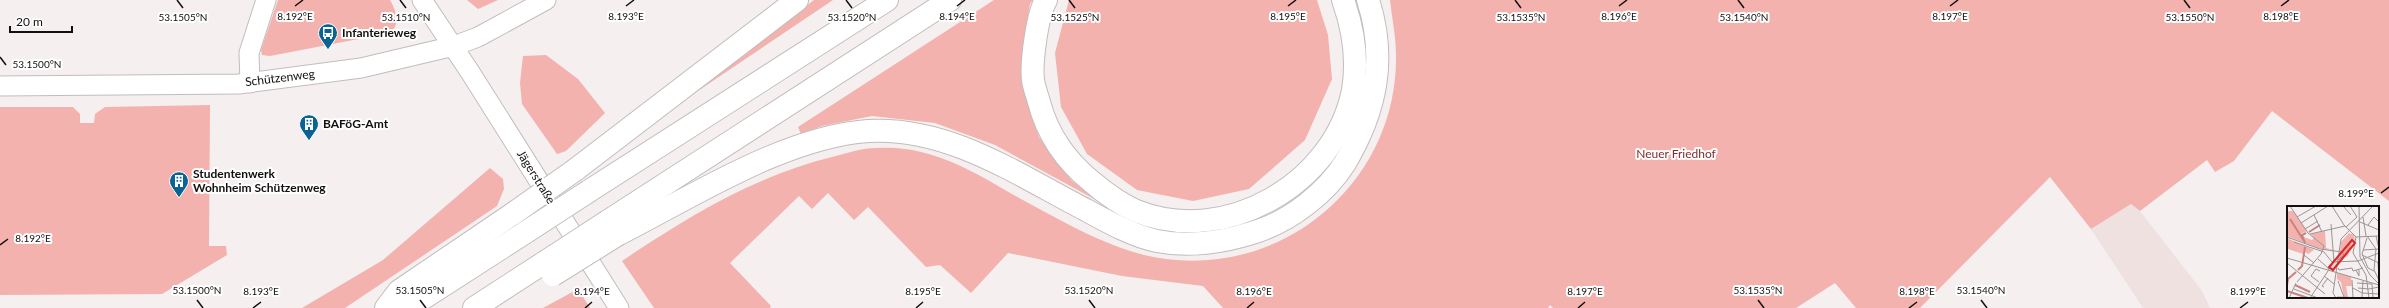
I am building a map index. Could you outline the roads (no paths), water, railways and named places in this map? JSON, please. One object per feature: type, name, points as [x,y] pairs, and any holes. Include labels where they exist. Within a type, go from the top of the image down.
[{"type":"highway","points":[[386,308],[399,291],[575,170],[797,0]]},
{"type":"highway","points":[[408,308],[888,0]]},
{"type":"highway","points":[[474,308],[510,285],[549,268],[613,228],[950,0]]},
{"type":"highway","points":[[1046,0],[1035,42],[1033,80],[1044,120],[1060,148],[1082,174],[1107,195],[1137,211],[1167,218],[1199,220],[1228,217],[1272,200],[1296,183],[1317,164],[1332,143],[1345,117],[1353,90],[1356,58],[1349,17],[1343,0]]},
{"type":"highway","points":[[613,228],[772,155],[828,138],[868,132],[899,132],[942,139],[985,158],[1113,224],[1155,241],[1188,245],[1240,237],[1268,228],[1296,212],[1340,171],[1357,143],[1371,108],[1378,77],[1377,43],[1368,0]]},
{"type":"street","points":[[250,83],[248,63],[249,53],[266,0]]},
{"type":"street","points":[[422,0],[454,46]]},
{"type":"street","name":"Schützenweg","points":[[0,86],[168,86],[250,83],[361,68],[454,46],[478,37],[546,0]]},
{"type":"street","name":"Jägerstraße","points":[[454,46],[618,308]]},
{"type":"place","name":"Infanterieweg","points":[[328,50]]},
{"type":"place","name":"BAFöG-Amt","points":[[309,141]]},
{"type":"place","name":"Studentenwerk Wohnheim Schützenweg","points":[[179,198]]},
{"type":"park label","name":"Neuer Friedhof","points":[[1676,154]]}]
